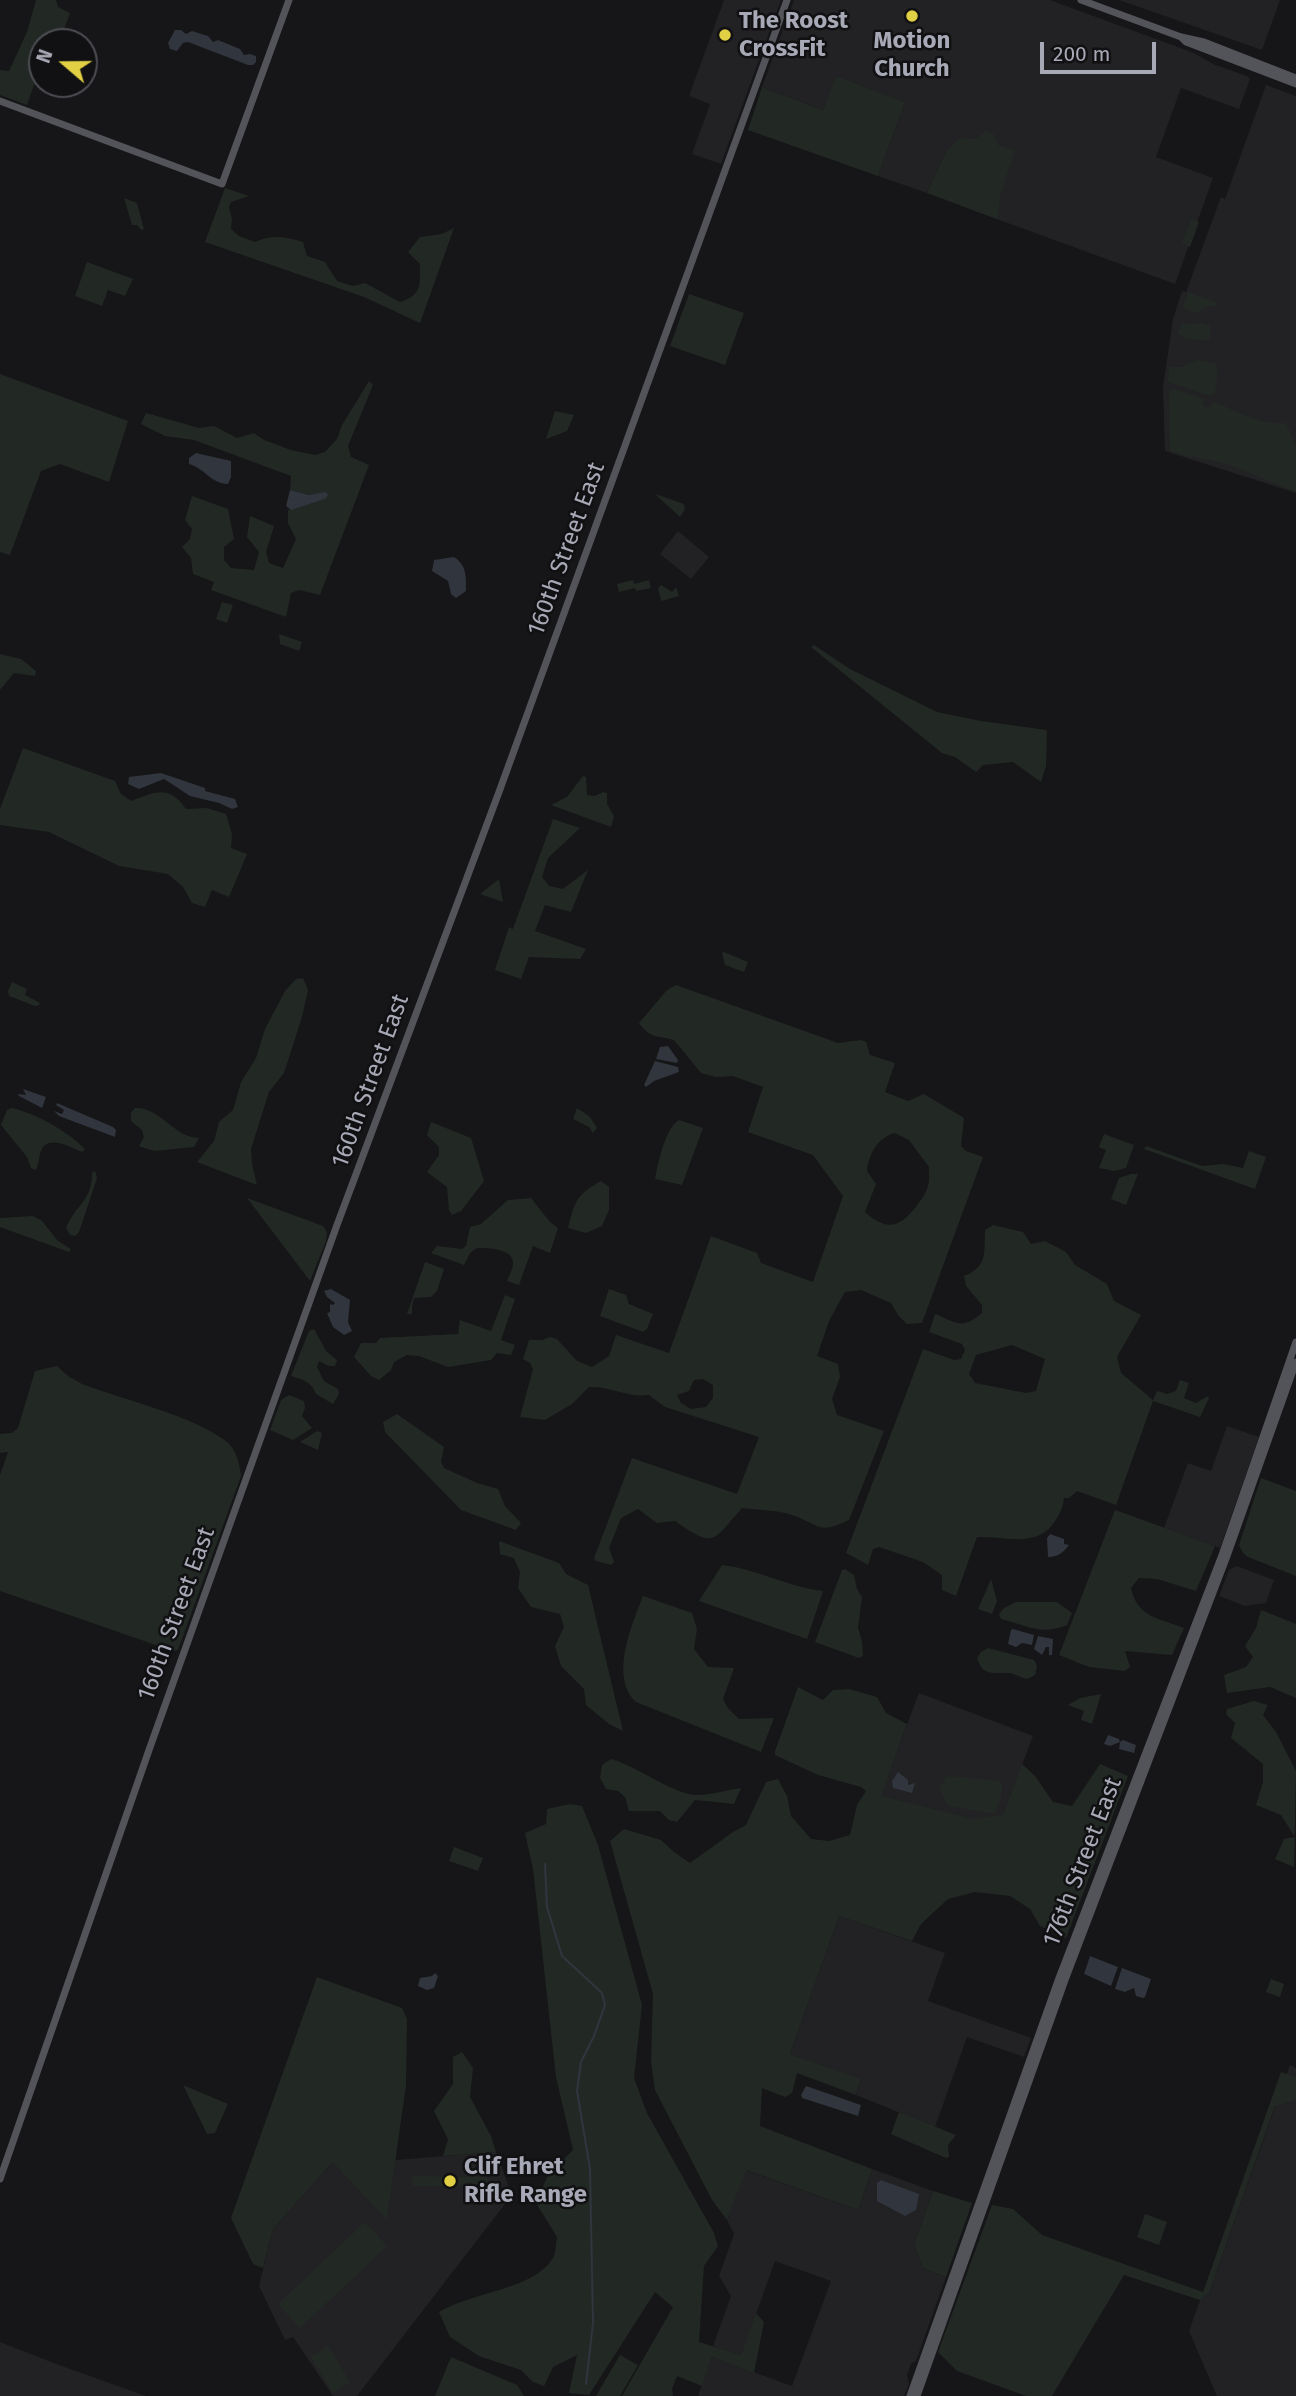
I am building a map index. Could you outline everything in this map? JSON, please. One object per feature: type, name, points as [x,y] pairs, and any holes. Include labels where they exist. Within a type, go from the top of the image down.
[{"type":"main road","points":[[0,101],[222,184],[289,0]]},
{"type":"main road","name":"160th Street East","points":[[0,2179],[145,1762],[337,1225],[499,792],[787,0]]},
{"type":"main road","points":[[1081,0],[1181,37],[1204,42],[1296,78]]},
{"type":"main road","points":[[1181,37],[1203,49],[1296,84]]},
{"type":"main road","name":"176th Street East","points":[[910,2396],[1059,1978],[1168,1698],[1296,1342]]},
{"type":"main road","points":[[1289,1383],[1287,1378],[1296,1352]]},
{"type":"main road","name":"176th Street East","points":[[917,2396],[1065,1980],[1227,1556],[1296,1362]]},
{"type":"main road","points":[[1167,1715],[1165,1711],[1168,1698]]},
{"type":"main road","points":[[977,2228],[975,2225],[978,2203]]},
{"type":"shaded area","points":[[36,0],[56,0],[58,7],[70,13],[64,28],[28,28]]},
{"type":"shaded area","points":[[724,0],[781,0],[721,164],[692,154],[710,104],[689,96]]},
{"type":"shaded area","points":[[794,0],[1050,0],[1194,53],[1213,64],[1247,76],[1250,79],[1239,109],[1181,88],[1156,157],[1213,178],[1175,284],[961,206],[976,139],[945,153],[927,193],[878,176],[905,102],[836,77],[823,110],[762,87]]},
{"type":"shaded area","points":[[1119,0],[1280,0],[1262,50]]},
{"type":"shaded area","points":[[28,28],[29,98],[27,105],[0,95],[0,70],[9,71]]},
{"type":"shaded area","points":[[175,30],[208,36],[213,42],[218,40],[240,49],[244,55],[256,56],[256,62],[248,65],[188,42],[183,43],[177,51],[170,49],[168,43]]},
{"type":"shaded area","points":[[836,76],[905,102],[878,176],[748,130],[762,87],[823,110]]},
{"type":"shaded area","points":[[1266,85],[1296,96],[1296,493],[1165,451],[1163,387],[1173,319],[1182,291],[1186,292],[1221,197],[1225,199]]},
{"type":"shaded area","points":[[986,131],[994,135],[998,145],[1015,150],[1001,193],[997,219],[927,193],[945,153],[960,138],[976,139]]},
{"type":"shaded area","points":[[225,188],[249,196],[231,202],[229,207],[231,229],[239,236],[255,242],[279,237],[303,242],[307,256],[325,262],[337,281],[353,286],[365,283],[400,302],[416,292],[419,283],[420,264],[408,252],[420,237],[442,234],[454,228],[420,323],[364,297],[205,242]]},
{"type":"shaded area","points":[[124,198],[137,203],[144,229],[132,225]]},
{"type":"shaded area","points":[[1191,219],[1199,222],[1190,247],[1182,243]]},
{"type":"shaded area","points":[[87,262],[133,279],[125,296],[108,290],[102,306],[75,296]]},
{"type":"shaded area","points":[[1188,292],[1218,305],[1209,306],[1197,313],[1183,308]]},
{"type":"shaded area","points":[[689,294],[744,313],[725,365],[670,346]]},
{"type":"shaded area","points":[[1204,323],[1210,326],[1210,337],[1207,341],[1184,338],[1177,333],[1182,324]]},
{"type":"shaded area","points":[[1196,360],[1215,363],[1218,368],[1215,393],[1210,396],[1168,382],[1169,367],[1183,367]]},
{"type":"shaded area","points":[[0,374],[128,421],[109,482],[60,464],[41,471],[10,555],[0,552]]},
{"type":"shaded area","points":[[369,381],[373,385],[348,446],[351,457],[369,465],[320,595],[299,590],[291,593],[286,617],[211,590],[214,582],[193,574],[191,558],[182,547],[190,539],[192,529],[185,520],[192,496],[228,509],[234,539],[224,547],[224,560],[231,568],[254,570],[259,552],[247,537],[250,516],[274,526],[266,552],[269,563],[283,568],[296,539],[288,523],[288,510],[325,499],[318,494],[309,495],[290,490],[291,476],[194,440],[165,436],[141,424],[146,413],[199,428],[214,426],[237,438],[254,433],[264,440],[291,450],[315,455],[325,452],[337,439],[342,425]]},
{"type":"shaded area","points":[[1175,389],[1204,399],[1203,406],[1210,408],[1213,402],[1258,420],[1286,423],[1296,447],[1296,492],[1230,465],[1170,451],[1169,390]]},
{"type":"shaded area","points":[[555,411],[574,415],[567,431],[546,439]]},
{"type":"shaded area","points":[[196,453],[231,461],[228,484],[217,482],[189,464],[189,458]]},
{"type":"shaded area","points":[[290,490],[309,495],[326,492],[328,495],[325,499],[291,510],[286,506]]},
{"type":"shaded area","points":[[655,494],[684,504],[685,509],[680,517]]},
{"type":"shaded area","points":[[678,531],[709,557],[691,579],[660,554]]},
{"type":"shaded area","points":[[454,557],[464,568],[466,581],[466,591],[456,598],[451,594],[448,581],[432,571],[434,560]]},
{"type":"shaded area","points":[[633,580],[634,584],[649,580],[651,588],[619,592],[617,584]]},
{"type":"shaded area","points":[[661,585],[672,592],[676,587],[679,596],[661,601],[658,588]]},
{"type":"shaded area","points":[[222,602],[233,605],[227,623],[216,619]]},
{"type":"shaded area","points":[[279,634],[302,642],[299,651],[280,644]]},
{"type":"shaded area","points":[[814,645],[850,669],[937,712],[1047,730],[1046,766],[1041,782],[1013,762],[983,765],[976,772],[955,757],[942,753],[811,647]]},
{"type":"shaded area","points":[[0,654],[21,659],[36,671],[35,676],[14,673],[0,690]]},
{"type":"shaded area","points":[[23,748],[115,781],[121,794],[131,801],[161,792],[174,796],[186,809],[207,808],[226,814],[232,834],[231,848],[247,854],[229,897],[212,890],[205,907],[192,903],[183,887],[168,874],[119,866],[49,832],[0,825],[0,809]]},
{"type":"shaded area","points":[[161,773],[205,788],[205,791],[235,799],[238,807],[232,809],[190,796],[164,779],[139,789],[128,784],[129,777]]},
{"type":"shaded area","points":[[583,776],[586,777],[587,795],[607,793],[607,804],[614,816],[611,827],[551,805],[567,797]]},
{"type":"shaded area","points":[[553,819],[580,828],[548,858],[542,877],[549,886],[563,889],[588,870],[571,912],[545,905],[535,931],[586,949],[580,959],[529,957],[521,979],[495,970],[509,927],[513,929]]},
{"type":"shaded area","points":[[499,879],[503,902],[480,894]]},
{"type":"shaded area","points":[[724,952],[748,962],[744,972],[725,965]]},
{"type":"shaded area","points":[[303,978],[308,990],[302,1017],[284,1073],[269,1092],[251,1149],[257,1185],[197,1162],[214,1141],[219,1122],[233,1110],[241,1082],[256,1058],[265,1029],[285,991],[296,979]]},
{"type":"shaded area","points":[[12,982],[27,989],[25,995],[40,1003],[39,1005],[35,1006],[9,996]]},
{"type":"shaded area","points":[[676,985],[838,1043],[861,1040],[866,1042],[870,1055],[895,1063],[885,1092],[908,1101],[924,1094],[964,1118],[961,1146],[966,1151],[983,1157],[922,1323],[907,1324],[891,1303],[861,1290],[845,1292],[829,1321],[817,1356],[838,1364],[840,1377],[832,1399],[837,1415],[884,1431],[849,1520],[825,1528],[786,1513],[742,1508],[718,1534],[706,1538],[675,1521],[657,1523],[638,1509],[621,1518],[609,1548],[614,1562],[611,1565],[594,1558],[632,1458],[737,1494],[759,1437],[665,1407],[649,1395],[634,1395],[597,1387],[589,1387],[572,1404],[545,1420],[520,1417],[533,1369],[530,1363],[523,1359],[529,1340],[550,1337],[557,1339],[577,1361],[592,1367],[609,1356],[616,1335],[669,1353],[711,1236],[757,1253],[761,1263],[813,1282],[843,1196],[813,1155],[748,1132],[763,1087],[733,1076],[716,1077],[701,1073],[674,1040],[654,1036],[643,1028],[639,1023],[667,990]],"holes":[[[895,1133],[909,1140],[929,1167],[929,1181],[925,1194],[915,1208],[903,1220],[892,1225],[879,1222],[865,1212],[876,1184],[867,1171],[870,1159],[883,1139]],[[703,1379],[713,1385],[713,1398],[706,1407],[691,1409],[681,1403],[677,1395],[689,1391],[694,1380]]]},
{"type":"shaded area","points":[[668,1046],[678,1060],[677,1063],[656,1059],[660,1047]]},
{"type":"shaded area","points":[[655,1061],[678,1067],[679,1072],[654,1081],[646,1087],[644,1085]]},
{"type":"shaded area","points":[[23,1089],[46,1097],[42,1108],[19,1096],[18,1094],[26,1095]]},
{"type":"shaded area","points":[[57,1103],[113,1127],[116,1130],[115,1137],[59,1116],[54,1111],[62,1114],[64,1110],[56,1105]]},
{"type":"shaded area","points":[[12,1108],[51,1124],[85,1149],[82,1152],[62,1144],[47,1144],[42,1149],[36,1170],[31,1168],[27,1157],[1,1125],[7,1110]]},
{"type":"shaded area","points":[[135,1108],[152,1112],[182,1133],[199,1138],[194,1147],[154,1151],[139,1146],[144,1137],[142,1130],[131,1121],[131,1113]]},
{"type":"shaded area","points":[[577,1108],[590,1117],[597,1128],[593,1133],[589,1127],[573,1119]]},
{"type":"shaded area","points":[[679,1120],[703,1128],[682,1185],[655,1179],[666,1138]]},
{"type":"shaded area","points":[[431,1122],[471,1138],[484,1181],[461,1211],[452,1215],[447,1187],[427,1172],[439,1155],[439,1147],[427,1135]]},
{"type":"shaded area","points":[[1104,1134],[1134,1145],[1126,1168],[1114,1171],[1099,1168],[1106,1150],[1099,1147]]},
{"type":"shaded area","points":[[1146,1146],[1202,1166],[1223,1164],[1243,1168],[1249,1151],[1266,1157],[1255,1189],[1144,1149]]},
{"type":"shaded area","points":[[95,1171],[97,1178],[79,1232],[75,1236],[70,1235],[66,1228],[69,1220],[86,1197],[92,1172]]},
{"type":"shaded area","points":[[1138,1174],[1126,1205],[1111,1199],[1119,1178]]},
{"type":"shaded area","points":[[601,1181],[609,1187],[609,1210],[602,1226],[586,1233],[568,1228],[581,1195]]},
{"type":"shaded area","points":[[247,1198],[323,1226],[327,1232],[326,1241],[310,1281]]},
{"type":"shaded area","points":[[531,1198],[558,1228],[550,1253],[533,1246],[519,1285],[507,1281],[513,1263],[512,1258],[505,1252],[477,1248],[470,1253],[464,1265],[431,1253],[437,1246],[462,1249],[466,1246],[470,1227],[481,1224],[508,1200]]},
{"type":"shaded area","points":[[33,1216],[42,1221],[58,1241],[71,1249],[69,1252],[0,1227],[0,1218]]},
{"type":"shaded area","points":[[993,1225],[1023,1232],[1031,1244],[1045,1241],[1066,1252],[1075,1265],[1107,1284],[1114,1301],[1141,1315],[1117,1357],[1121,1373],[1153,1400],[1157,1391],[1167,1394],[1176,1391],[1180,1380],[1189,1383],[1184,1398],[1196,1403],[1208,1396],[1209,1398],[1200,1417],[1153,1401],[1116,1505],[1077,1491],[1069,1498],[1064,1498],[1053,1524],[1037,1536],[1018,1539],[977,1537],[956,1596],[942,1590],[942,1575],[923,1562],[879,1547],[873,1549],[868,1565],[846,1553],[923,1349],[954,1360],[961,1359],[965,1350],[962,1344],[929,1332],[935,1314],[964,1323],[982,1313],[982,1305],[966,1286],[964,1276],[981,1263],[985,1230]],"holes":[[[1012,1345],[1045,1359],[1036,1391],[1026,1393],[975,1383],[969,1374],[976,1355]]]},
{"type":"shaded area","points":[[425,1262],[444,1269],[437,1291],[431,1297],[414,1298],[412,1314],[407,1314]]},
{"type":"shaded area","points":[[331,1289],[350,1300],[348,1322],[352,1331],[344,1335],[333,1327],[327,1313],[330,1312],[330,1304],[335,1303],[324,1291]]},
{"type":"shaded area","points":[[609,1289],[626,1295],[629,1304],[653,1314],[647,1329],[643,1332],[600,1316]]},
{"type":"shaded area","points":[[505,1295],[515,1299],[501,1340],[515,1345],[511,1355],[497,1353],[491,1360],[448,1367],[419,1356],[407,1355],[394,1362],[391,1370],[379,1380],[371,1376],[354,1357],[361,1343],[376,1343],[380,1338],[458,1334],[460,1320],[491,1331]]},
{"type":"shaded area","points":[[314,1329],[326,1351],[337,1360],[335,1366],[319,1361],[317,1367],[324,1381],[338,1389],[339,1394],[333,1404],[316,1394],[306,1382],[291,1376],[309,1331]]},
{"type":"shaded area","points":[[57,1366],[82,1384],[197,1424],[227,1442],[239,1462],[241,1476],[178,1650],[173,1651],[0,1591],[0,1475],[8,1452],[0,1453],[0,1434],[12,1433],[18,1428],[35,1371]]},
{"type":"shaded area","points":[[289,1395],[304,1401],[302,1416],[312,1428],[293,1440],[270,1430],[281,1400]]},
{"type":"shaded area","points":[[397,1414],[444,1447],[441,1462],[444,1468],[498,1489],[505,1506],[521,1523],[516,1530],[461,1510],[385,1432],[383,1422]]},
{"type":"shaded area","points":[[1227,1426],[1259,1437],[1220,1548],[1164,1528],[1188,1463],[1211,1471]]},
{"type":"shaded area","points":[[317,1431],[322,1433],[318,1450],[300,1442]]},
{"type":"shaded area","points":[[1261,1478],[1296,1491],[1296,1576],[1248,1557],[1239,1545]]},
{"type":"shaded area","points":[[1115,1510],[1215,1546],[1196,1591],[1157,1579],[1139,1578],[1131,1588],[1134,1598],[1144,1611],[1157,1619],[1184,1628],[1172,1655],[1125,1651],[1130,1667],[1125,1671],[1089,1667],[1059,1655]]},
{"type":"shaded area","points":[[1050,1534],[1064,1539],[1064,1544],[1069,1545],[1060,1554],[1048,1557],[1047,1538]]},
{"type":"shaded area","points":[[499,1541],[559,1563],[566,1574],[588,1585],[623,1731],[609,1724],[586,1705],[584,1689],[561,1666],[555,1646],[564,1627],[560,1614],[531,1607],[518,1588],[520,1572],[514,1558],[500,1554]]},
{"type":"shaded area","points":[[722,1565],[823,1591],[807,1639],[699,1601]]},
{"type":"shaded area","points":[[1237,1566],[1274,1580],[1266,1603],[1245,1606],[1219,1596],[1229,1570]]},
{"type":"shaded area","points":[[842,1570],[854,1575],[862,1597],[858,1628],[863,1656],[859,1658],[815,1642]]},
{"type":"shaded area","points":[[991,1579],[997,1601],[992,1614],[978,1609]]},
{"type":"shaded area","points":[[643,1596],[692,1613],[697,1629],[694,1649],[708,1667],[734,1668],[723,1699],[739,1719],[774,1718],[761,1752],[636,1702],[628,1691],[623,1665],[633,1621]]},
{"type":"shaded area","points":[[1016,1602],[1057,1602],[1072,1613],[1067,1625],[1049,1630],[1001,1619],[999,1614],[1004,1608]]},
{"type":"shaded area","points":[[1261,1610],[1296,1624],[1296,1698],[1270,1687],[1227,1693],[1224,1675],[1246,1667],[1253,1657],[1245,1646],[1256,1628]]},
{"type":"shaded area","points":[[1013,1629],[1034,1635],[1032,1645],[1022,1643],[1016,1647],[1008,1644]]},
{"type":"shaded area","points":[[1038,1636],[1053,1639],[1052,1655],[1049,1655],[1049,1647],[1046,1647],[1042,1655],[1034,1649]]},
{"type":"shaded area","points":[[988,1648],[1034,1660],[1037,1666],[1035,1675],[1027,1679],[1010,1673],[986,1671],[977,1658]]},
{"type":"shaded area","points":[[798,1687],[823,1700],[833,1690],[849,1689],[877,1697],[886,1713],[907,1724],[881,1796],[974,1819],[1003,1815],[1022,1764],[1035,1776],[1053,1802],[1072,1806],[1100,1764],[1128,1776],[1066,1938],[1040,1926],[1030,1909],[1010,1896],[975,1892],[948,1899],[921,1924],[912,1941],[839,1916],[790,2054],[861,2079],[856,2095],[797,2073],[792,2093],[785,2097],[762,2088],[760,2126],[872,2169],[858,2210],[746,2170],[727,2220],[712,2200],[655,2090],[651,2062],[653,1994],[610,1841],[624,1829],[661,1840],[690,1863],[746,1825],[766,1782],[778,1779],[787,1796],[791,1816],[811,1839],[829,1841],[850,1835],[857,1805],[866,1791],[861,1787],[818,1775],[775,1755]]},
{"type":"shaded area","points":[[919,1693],[1033,1736],[994,1839],[880,1796]]},
{"type":"shaded area","points":[[1101,1694],[1092,1724],[1081,1720],[1084,1711],[1068,1705],[1080,1698]]},
{"type":"shaded area","points":[[1254,1701],[1268,1705],[1263,1715],[1276,1732],[1296,1771],[1295,1836],[1281,1815],[1256,1805],[1263,1782],[1263,1764],[1231,1738],[1235,1723],[1226,1714],[1227,1709]]},
{"type":"shaded area","points":[[1108,1735],[1120,1742],[1110,1746],[1104,1744]]},
{"type":"shaded area","points":[[1123,1740],[1136,1745],[1134,1753],[1119,1749]]},
{"type":"shaded area","points":[[611,1759],[688,1794],[702,1795],[741,1788],[734,1804],[695,1800],[677,1822],[669,1820],[660,1811],[629,1811],[625,1797],[618,1791],[606,1789],[600,1778],[602,1765]]},
{"type":"shaded area","points":[[898,1772],[908,1780],[908,1785],[915,1783],[912,1793],[893,1788],[892,1781]]},
{"type":"shaded area","points":[[946,1776],[999,1781],[1002,1784],[1001,1797],[995,1814],[948,1806],[940,1789]]},
{"type":"shaded area","points":[[570,1804],[582,1806],[598,1845],[642,2005],[634,2078],[647,2113],[714,2233],[718,2246],[704,2266],[699,2342],[741,2355],[756,2313],[764,2322],[754,2373],[712,2357],[702,2386],[677,2376],[672,2389],[673,2396],[622,2396],[673,2307],[655,2292],[589,2395],[569,2393],[577,2355],[553,2367],[544,2386],[533,2382],[521,2370],[479,2356],[450,2337],[439,2312],[531,2277],[544,2269],[555,2253],[557,2237],[536,2203],[548,2175],[573,2150],[556,2077],[533,1869],[525,1833],[546,1824],[547,1809]]},
{"type":"shaded area","points":[[1295,1837],[1294,1867],[1275,1859],[1284,1839]]},
{"type":"shaded area","points":[[454,1847],[483,1858],[478,1871],[449,1861]]},
{"type":"shaded area","points":[[839,1916],[945,1953],[928,2001],[1031,2038],[1024,2057],[967,2037],[935,2127],[856,2095],[861,2080],[790,2054]]},
{"type":"shaded area","points":[[1090,1956],[1118,1967],[1111,1986],[1084,1974]]},
{"type":"shaded area","points":[[1122,1968],[1151,1979],[1145,1997],[1136,1996],[1134,1988],[1125,1992],[1115,1989]]},
{"type":"shaded area","points":[[435,1973],[438,1976],[434,1988],[427,1990],[418,1986],[420,1978]]},
{"type":"shaded area","points":[[317,1977],[402,2008],[407,2019],[406,2085],[387,2220],[333,2162],[273,2229],[263,2268],[253,2264],[231,2218]]},
{"type":"shaded area","points":[[1271,1979],[1284,1984],[1280,1997],[1266,1992]]},
{"type":"shaded area","points":[[462,2052],[473,2068],[470,2097],[491,2136],[496,2152],[443,2156],[448,2139],[434,2111],[453,2084],[453,2057]]},
{"type":"shaded area","points":[[1290,2065],[1296,2068],[1296,2396],[1217,2396],[1189,2331],[1200,2300],[1209,2293]]},
{"type":"shaded area","points":[[1281,2072],[1296,2077],[1296,2100],[1275,2106],[1209,2293],[1200,2300],[1124,2275],[1052,2396],[1026,2396],[957,2371],[938,2352],[992,2205],[1013,2209],[1042,2235],[1203,2292]]},
{"type":"shaded area","points":[[183,2085],[228,2104],[215,2133],[207,2134]]},
{"type":"shaded area","points":[[806,2086],[861,2105],[858,2116],[802,2098]]},
{"type":"shaded area","points":[[899,2112],[956,2135],[948,2145],[949,2157],[891,2134]]},
{"type":"shaded area","points":[[496,2152],[512,2195],[357,2396],[333,2396],[293,2337],[285,2340],[259,2286],[273,2229],[334,2161],[387,2219],[395,2160]]},
{"type":"shaded area","points":[[872,2169],[933,2191],[914,2245],[923,2268],[946,2277],[916,2361],[911,2364],[907,2375],[909,2384],[904,2396],[698,2396],[712,2357],[792,2386],[831,2281],[775,2261],[741,2356],[713,2346],[731,2296],[719,2276],[734,2234],[727,2220],[745,2170],[858,2210]]},
{"type":"shaded area","name":"Clif Ehret Rifle Range","points":[[413,2176],[487,2177],[487,2186],[413,2186]]},
{"type":"shaded area","points":[[881,2180],[919,2194],[916,2210],[905,2216],[877,2201],[877,2183]]},
{"type":"shaded area","points":[[933,2191],[972,2203],[946,2277],[923,2268],[914,2245]]},
{"type":"shaded area","points":[[1145,2214],[1167,2222],[1159,2245],[1137,2237]]},
{"type":"shaded area","points":[[365,2222],[387,2246],[300,2328],[278,2304]]},
{"type":"shaded area","points":[[0,2342],[59,2365],[146,2396],[0,2396]]},
{"type":"shaded area","points":[[328,2346],[350,2382],[333,2393],[311,2357]]},
{"type":"shaded area","points":[[620,2355],[638,2365],[620,2396],[596,2396]]},
{"type":"shaded area","points":[[451,2357],[517,2385],[524,2396],[435,2396]]},
{"type":"waterway","points":[[545,1864],[547,1907],[562,1956],[602,1993],[605,2005],[581,2062],[577,2091],[590,2169],[593,2323],[586,2384]]},
{"type":"place","name":"Motion Church","points":[[912,16]]},
{"type":"place","name":"The Roost CrossFit","points":[[725,35]]},
{"type":"place","name":"Clif Ehret Rifle Range","points":[[450,2181]]}]
